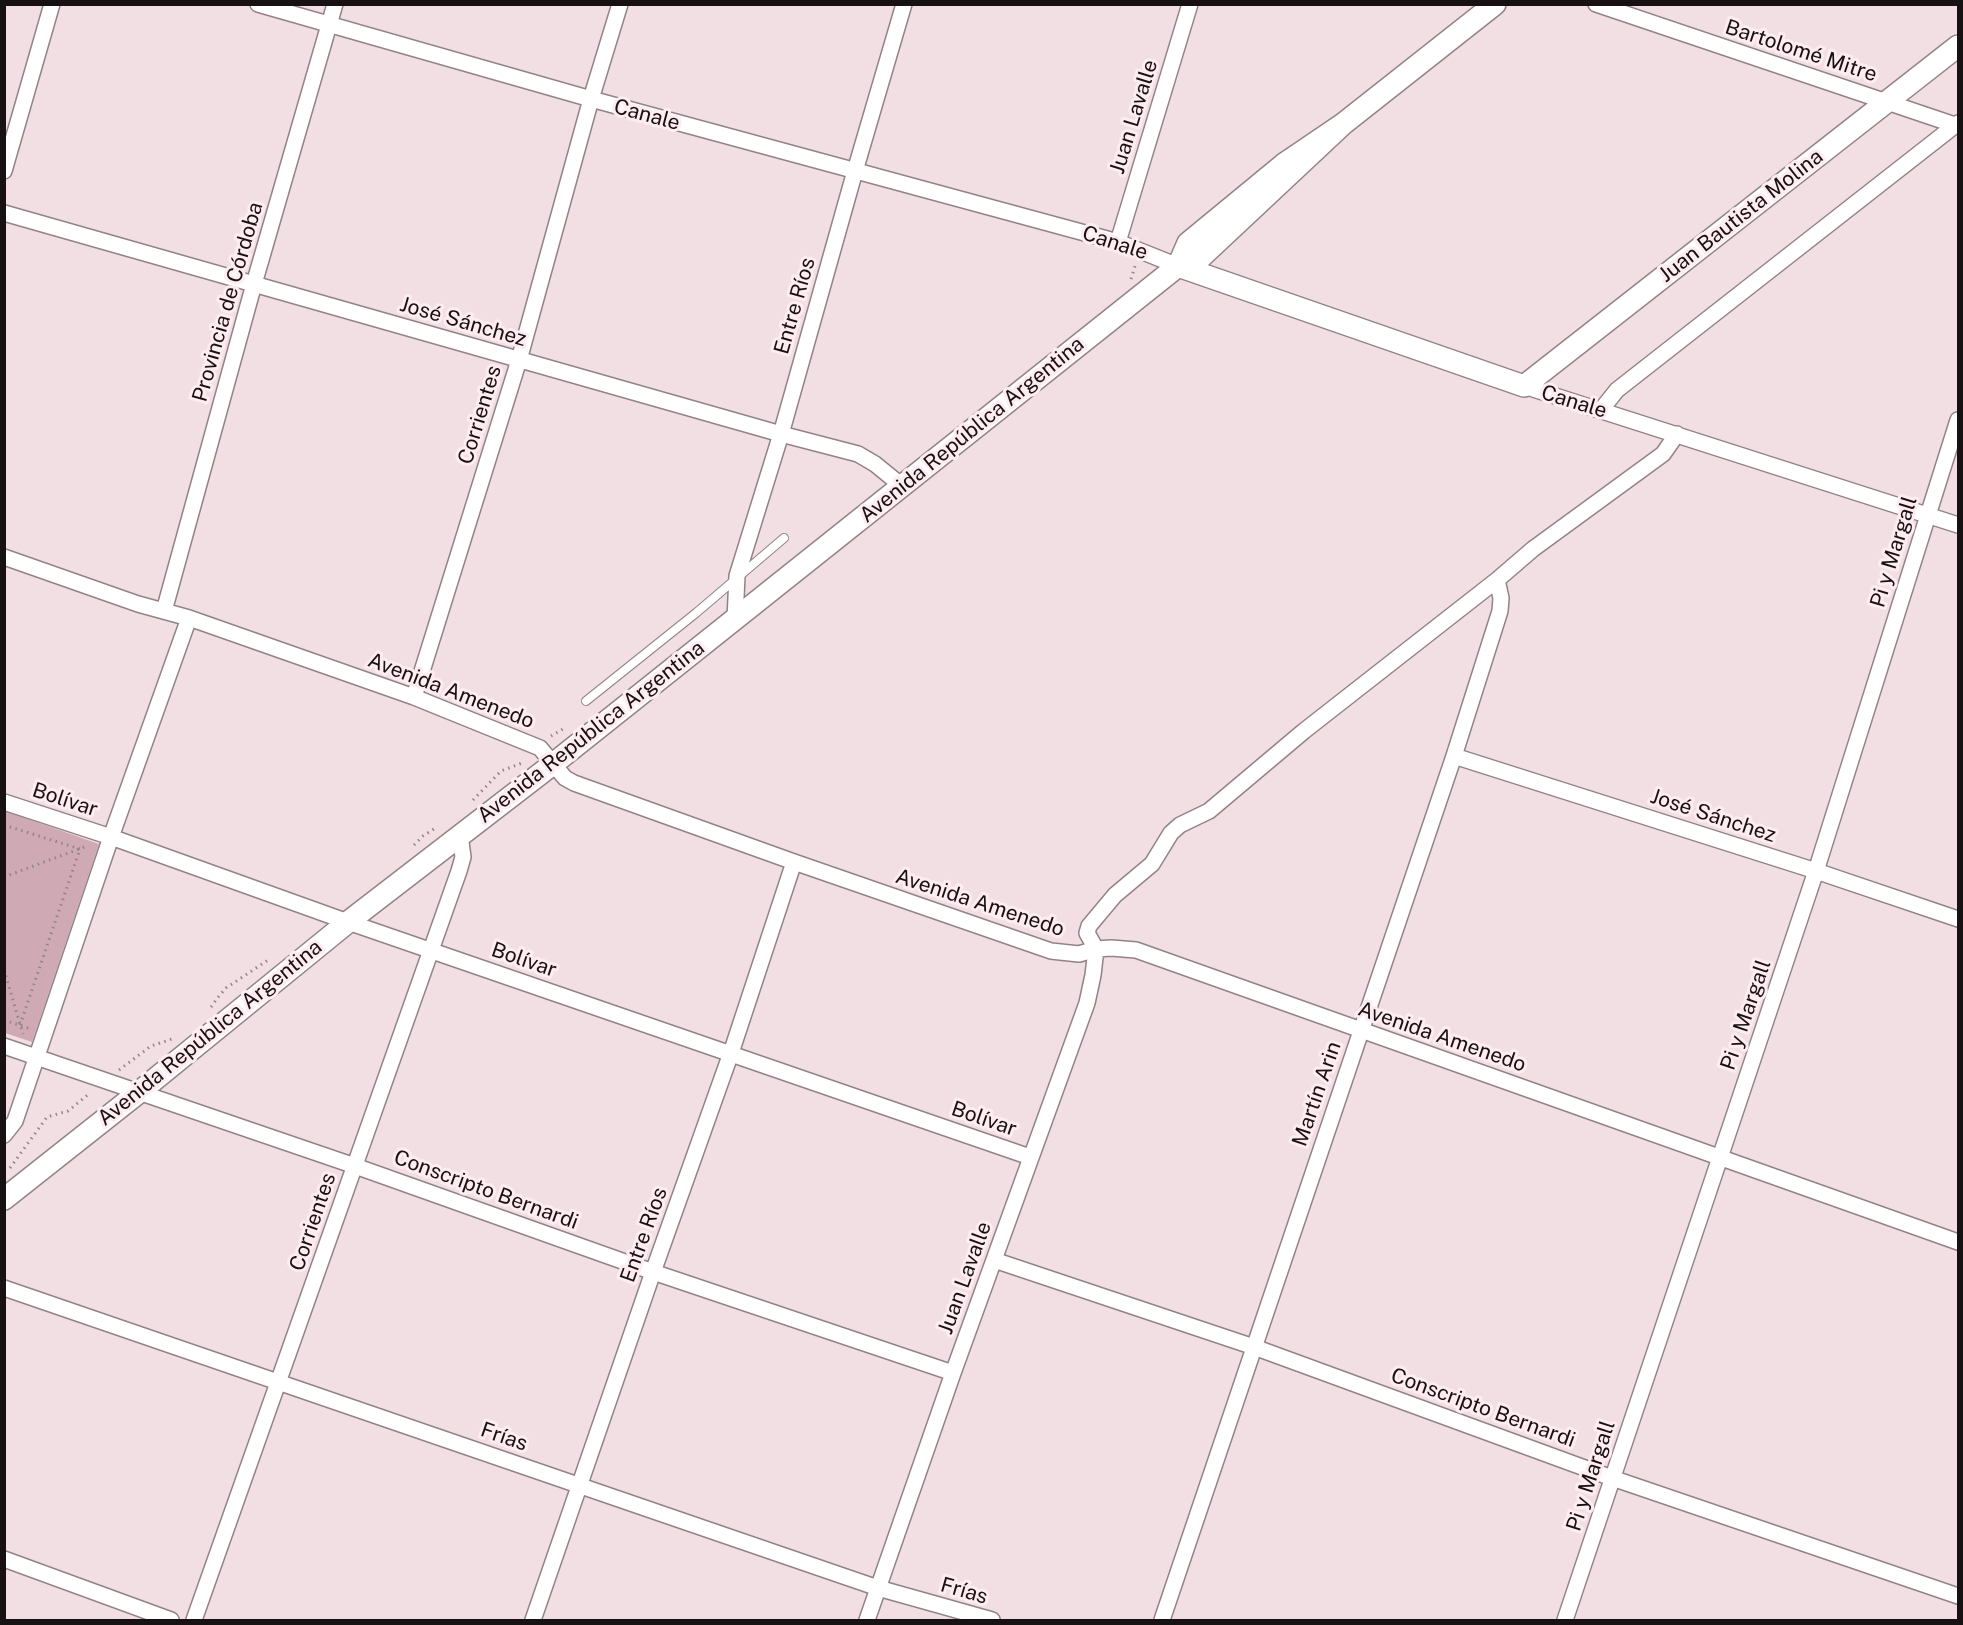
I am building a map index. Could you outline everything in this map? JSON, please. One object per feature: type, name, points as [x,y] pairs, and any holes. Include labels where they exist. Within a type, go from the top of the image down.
[{"type":"main road","name":"Avenida República Argentina","points":[[4,1198],[138,1093],[348,922],[553,764],[1178,266],[1200,258],[1343,124],[1495,4]]},
{"type":"main road","name":"Juan Bautista Molina","points":[[1524,387],[1959,46]]},
{"type":"main road","name":"Canale","points":[[1178,266],[1524,387]]},
{"type":"street","points":[[4,171],[52,4]]},
{"type":"street","name":"Canale","points":[[258,4],[591,99],[1118,242],[1178,266]]},
{"type":"street","name":"Provincia de Córdoba","points":[[164,611],[254,284],[335,4]]},
{"type":"street","name":"Corrientes","points":[[414,698],[519,360],[591,99],[620,4]]},
{"type":"street","name":"Entre Ríos","points":[[735,619],[736,579],[781,434],[904,4]]},
{"type":"street","name":"Juan Lavalle","points":[[1118,242],[1190,4]]},
{"type":"street","name":"Bartolomé Mitre","points":[[1596,4],[1958,125]]},
{"type":"street","points":[[1601,410],[1617,390],[1958,125]]},
{"type":"street","name":"José Sánchez","points":[[4,213],[858,454],[875,464],[902,486]]},
{"type":"street","name":"Canale","points":[[1524,387],[1959,525]]},
{"type":"street","name":"Pi y Margall","points":[[1565,1620],[1816,871],[1959,420]]},
{"type":"street","points":[[1497,580],[1533,549],[1663,454],[1677,434]]},
{"type":"street","name":"Avenida Amenedo","points":[[4,557],[138,604],[189,618],[414,698],[540,748],[565,778],[574,783],[794,862],[1051,951],[1079,954],[1096,949],[1136,950],[1959,1242]]},
{"type":"street","name":"Juan Lavalle","points":[[867,1620],[1030,1157],[1087,1004],[1094,975],[1096,949],[1088,933],[1089,926],[1115,895],[1152,864],[1175,829],[1209,811],[1304,731],[1497,580]]},
{"type":"street","name":"Martín Arin","points":[[1162,1620],[1454,756],[1500,611],[1501,598],[1497,580]]},
{"type":"street","points":[[6,1133],[15,1121],[32,1055],[44,1034],[189,618]]},
{"type":"street","name":"José Sánchez","points":[[1454,756],[1959,919]]},
{"type":"street","name":"Bolívar","points":[[4,802],[111,837],[348,922],[1030,1157]]},
{"type":"street","name":"Corrientes","points":[[194,1620],[432,951],[463,857],[460,835]]},
{"type":"street","name":"Entre Ríos","points":[[533,1620],[731,1053],[794,862]]},
{"type":"street","name":"Conscripto Bernardi","points":[[4,1046],[355,1166],[653,1272],[953,1373]]},
{"type":"street","name":"Conscripto Bernardi","points":[[994,1260],[1254,1347],[1612,1478],[1959,1596]]},
{"type":"street","name":"Frías","points":[[4,1288],[878,1588],[992,1620]]},
{"type":"street","points":[[4,1559],[171,1620]]},
{"type":"lane","points":[[586,701],[784,538]]},
{"type":"path","points":[[4,825],[80,849]]},
{"type":"path","points":[[4,877],[111,837]]},
{"type":"path","points":[[20,1025],[80,849]]},
{"type":"path","points":[[4,970],[20,1025],[32,1055]]},
{"type":"path","points":[[4,1020],[44,1034]]},
{"type":"shaded area","points":[[5,811],[99,844],[32,1042],[5,1033]]}]
